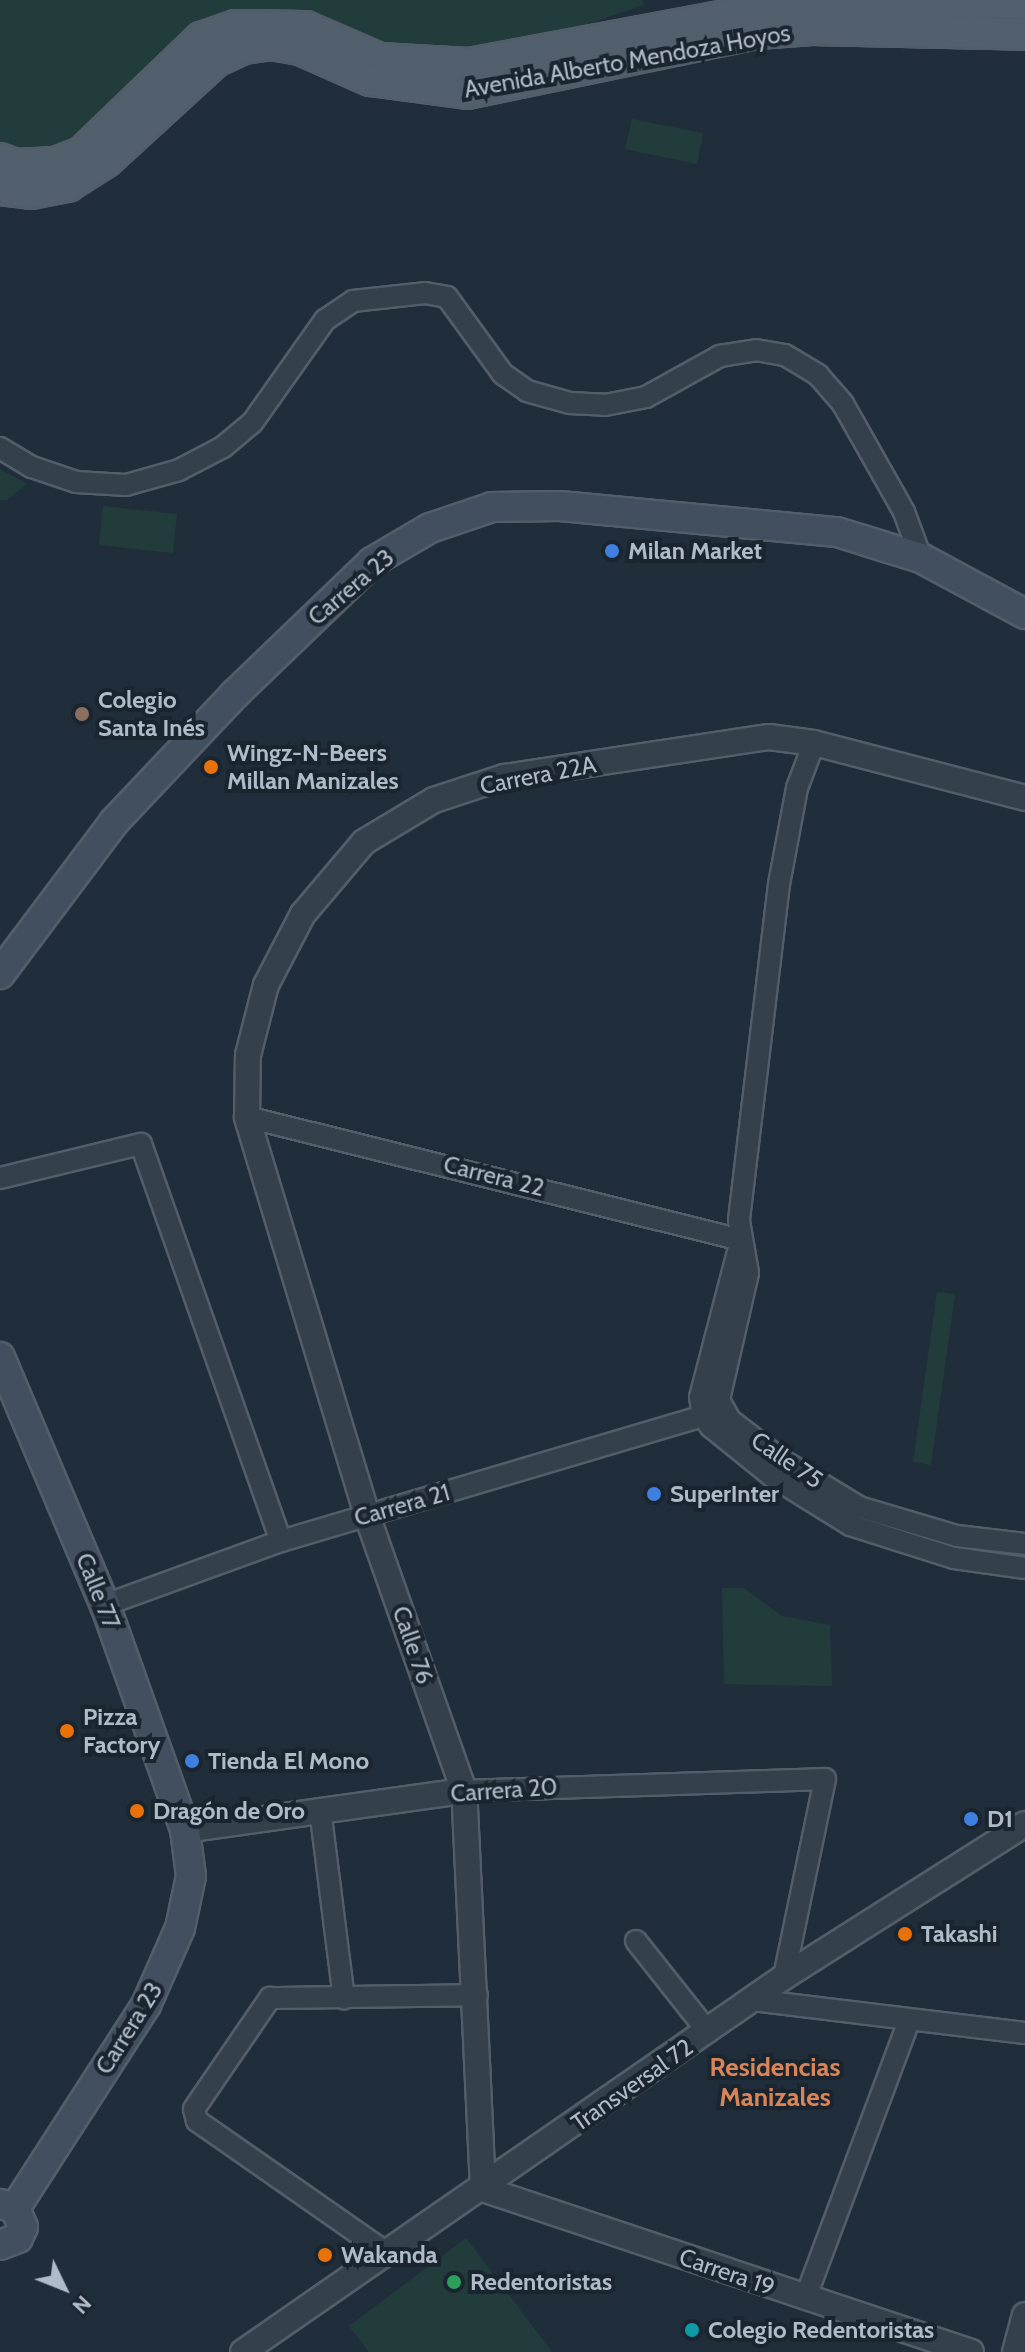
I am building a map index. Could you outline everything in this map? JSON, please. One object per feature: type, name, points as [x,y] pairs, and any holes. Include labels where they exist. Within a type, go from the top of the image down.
[{"type":"main road","name":"Avenida Alberto Mendoza Hoyos","points":[[0,159],[16,165],[55,163],[81,153],[201,38],[235,26],[306,27],[380,59],[469,64],[805,1],[1025,3]]},
{"type":"main road","name":"Avenida Alberto Mendoza Hoyos","points":[[0,189],[31,193],[68,186],[107,161],[216,61],[244,48],[300,49],[370,80],[467,93],[758,33],[812,29],[1025,34]]},
{"type":"main road","name":"Carrera 23","points":[[0,974],[114,822],[235,694],[372,562],[430,528],[492,507],[560,506],[837,532],[921,558],[1025,614]]},
{"type":"main road","name":"Calle 77","points":[[0,1357],[105,1605],[185,1830]]},
{"type":"main road","name":"Carrera 23","points":[[0,2245],[21,2233],[22,2220],[8,2206],[146,2005],[166,1966],[191,1876],[185,1830]]},
{"type":"street","points":[[0,448],[58,479],[126,485],[179,470],[223,447],[252,423],[325,320],[353,301],[425,293],[447,297],[503,374],[527,391],[570,403],[605,405],[646,397],[720,356],[756,350],[785,355],[818,375],[843,404],[904,512],[921,558]]},
{"type":"street","name":"Carrera 22A","points":[[247,1117],[248,1055],[266,985],[303,914],[364,842],[434,800],[504,777],[769,737],[814,743],[1025,798]]},
{"type":"street","points":[[814,743],[797,788],[779,884],[739,1221],[741,1240],[700,1397],[773,1477],[850,1525],[954,1558],[1025,1568]]},
{"type":"street","name":"Carrera 22","points":[[247,1117],[741,1240]]},
{"type":"street","name":"Calle 76","points":[[247,1117],[367,1515],[464,1791],[477,1995],[483,2189]]},
{"type":"street","points":[[0,1178],[141,1144],[281,1541]]},
{"type":"street","name":"Carrera 21","points":[[105,1605],[281,1541],[713,1413]]},
{"type":"street","name":"Calle 75","points":[[713,1413],[859,1507],[957,1536],[1025,1544]]},
{"type":"street","name":"Carrera 20","points":[[185,1830],[464,1791],[825,1779],[784,1977]]},
{"type":"street","points":[[320,1809],[344,1998]]},
{"type":"street","name":"Transversal 72","points":[[243,2352],[483,2189],[784,1977],[1025,1824]]},
{"type":"street","points":[[636,1941],[708,2032]]},
{"type":"street","points":[[388,2254],[197,2121],[194,2109],[264,2003],[278,1997],[477,1995]]},
{"type":"street","points":[[752,2000],[908,2023],[1025,2033]]},
{"type":"street","points":[[805,2299],[908,2023]]},
{"type":"street","name":"Carrera 19","points":[[483,2189],[971,2352]]},
{"type":"street","points":[[1015,2352],[1025,2315]]},
{"type":"green space","points":[[0,0],[643,0],[644,5],[469,64],[306,27],[81,153],[0,152]]},
{"type":"green space","points":[[632,119],[703,133],[697,164],[625,149]]},
{"type":"green space","points":[[0,469],[27,484],[7,500],[0,500]]},
{"type":"green space","points":[[103,506],[177,514],[173,553],[99,545]]},
{"type":"green space","points":[[937,1292],[955,1294],[931,1465],[913,1462]]},
{"type":"green space","points":[[722,1588],[744,1588],[782,1616],[830,1625],[832,1686],[724,1684]]},
{"type":"green space","name":"Redentoristas","points":[[466,2238],[552,2352],[369,2352],[349,2326]]},
{"type":"place","name":"Milan Market","points":[[612,551]]},
{"type":"place","name":"Colegio Santa Inés","points":[[82,714]]},
{"type":"place","name":"Wingz-N-Beers Millan Manizales","points":[[211,767]]},
{"type":"place","name":"SuperInter","points":[[654,1494]]},
{"type":"place","name":"Pizza Factory","points":[[67,1731]]},
{"type":"place","name":"Tienda El Mono","points":[[192,1761]]},
{"type":"place","name":"Dragón de Oro","points":[[137,1811]]},
{"type":"place","name":"D1","points":[[971,1819]]},
{"type":"place","name":"Takashi","points":[[905,1934]]},
{"type":"place","name":"Wakanda","points":[[325,2255]]},
{"type":"place","name":"Redentoristas","points":[[454,2282]]},
{"type":"place","name":"Colegio Redentoristas","points":[[692,2330]]},
{"type":"district","name":"Residencias Manizales","points":[[775,2083]]}]
